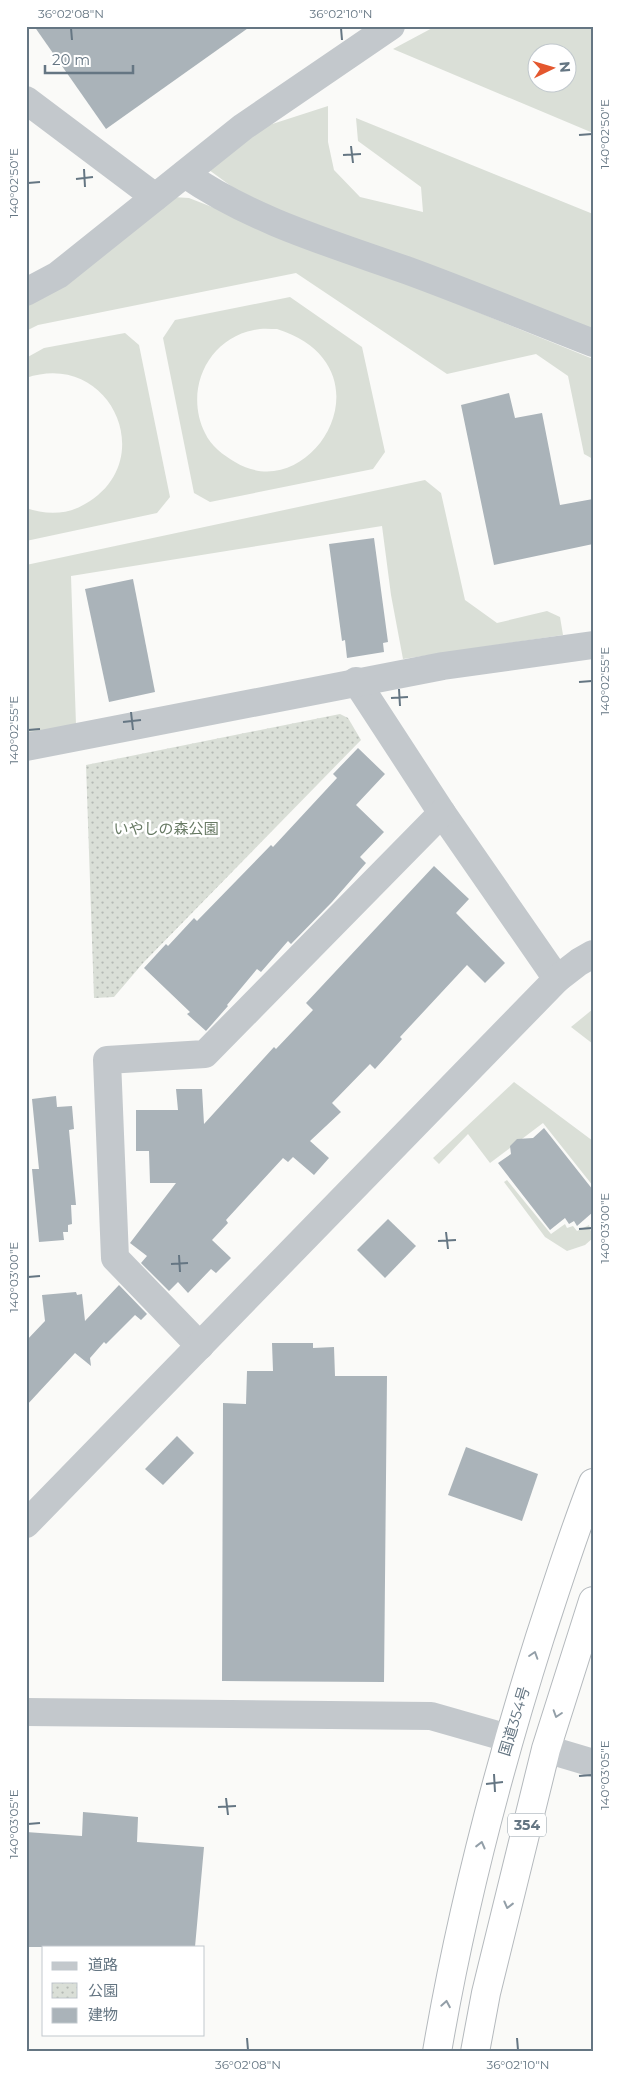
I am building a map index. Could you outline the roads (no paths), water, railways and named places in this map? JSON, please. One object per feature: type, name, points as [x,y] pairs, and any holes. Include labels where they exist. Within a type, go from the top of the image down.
[{"type":"highway","name":"国道354号","points":[[438,2052],[452,1970],[508,1738],[574,1531],[593,1483]]},
{"type":"highway","name":"354","points":[[475,2052],[486,1993],[546,1749],[593,1601]]},
{"type":"street","points":[[26,292],[58,275],[243,127],[391,26]]},
{"type":"street","points":[[26,100],[155,197]]},
{"type":"street","points":[[185,174],[207,189],[279,225],[452,287],[593,344]]},
{"type":"street","points":[[26,747],[442,666],[593,645]]},
{"type":"street","points":[[356,682],[442,813],[557,979]]},
{"type":"street","points":[[200,1346],[115,1258],[107,1060],[206,1054],[442,813]]},
{"type":"street","points":[[26,1524],[557,979],[578,962],[593,954]]},
{"type":"street","points":[[26,1712],[431,1716],[508,1738]]},
{"type":"street","points":[[546,1749],[593,1763]]},
{"type":"park label","name":"いやしの森公園","points":[[166,828]]}]
